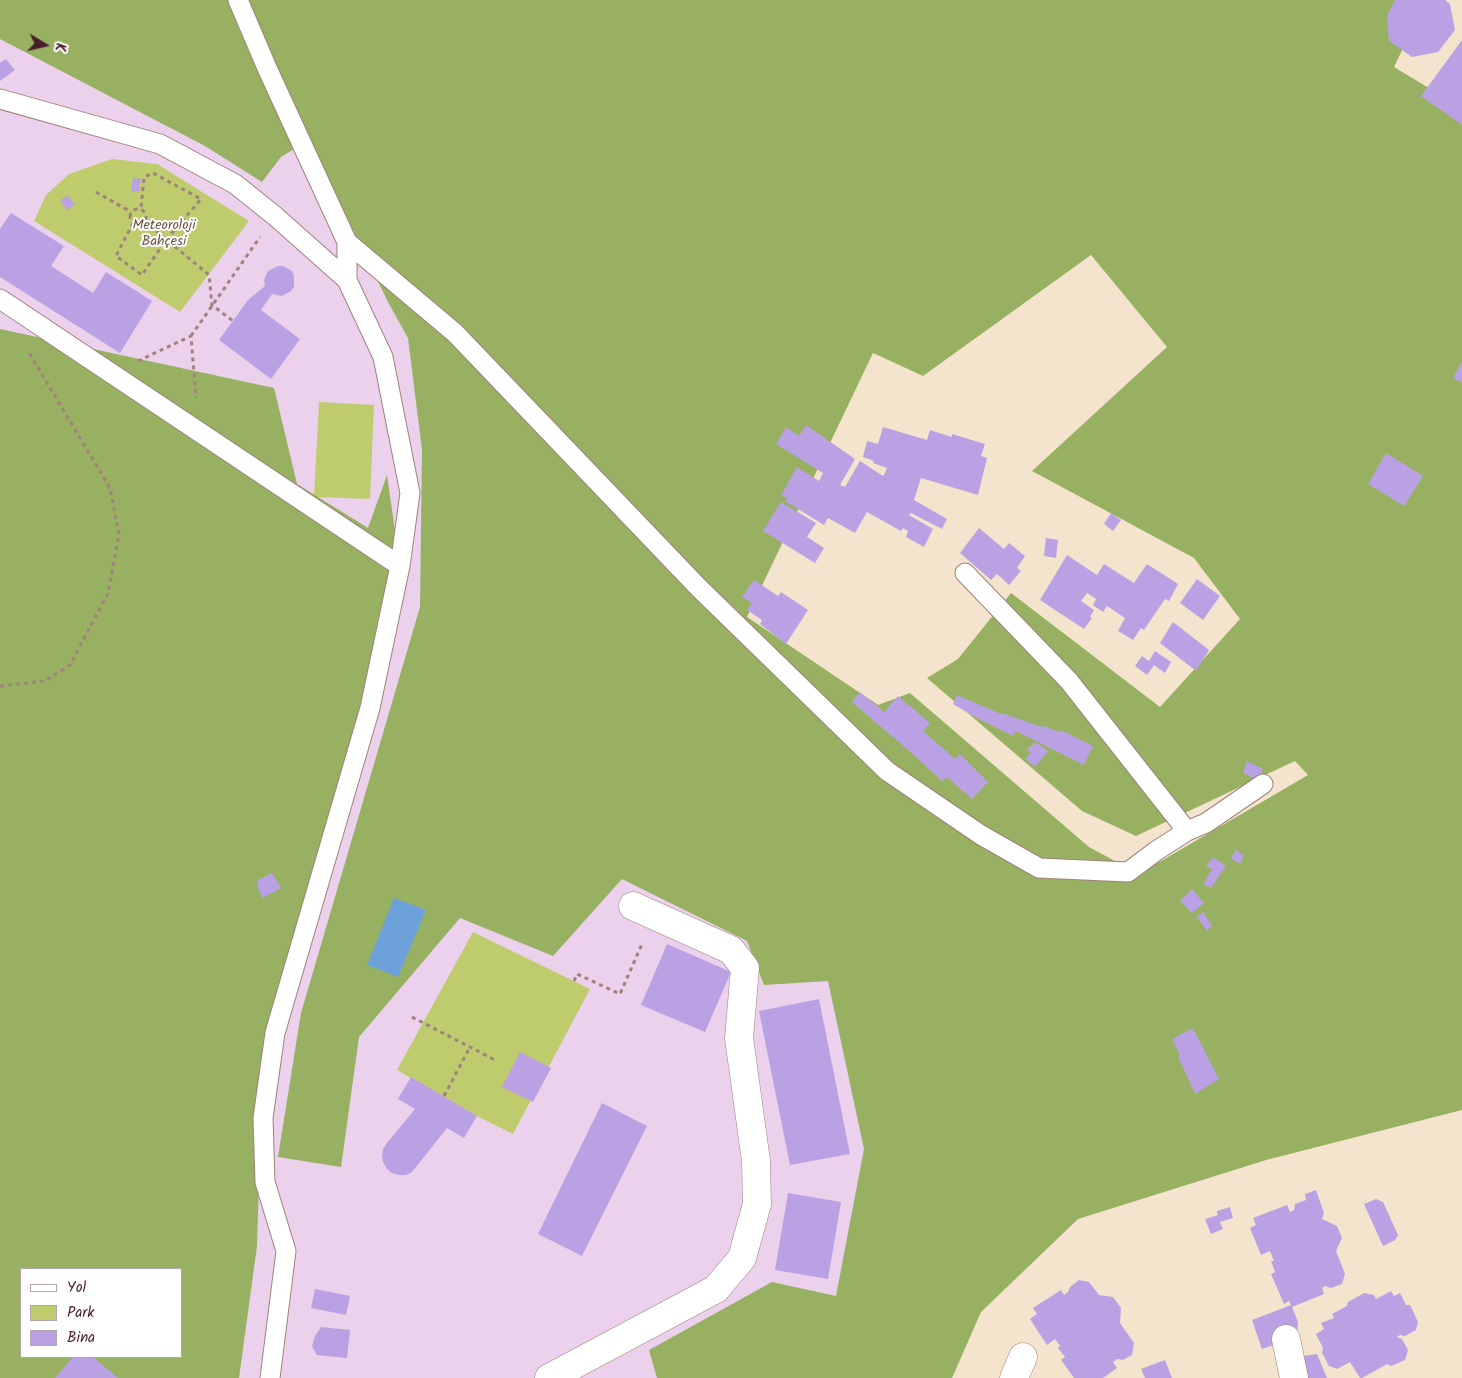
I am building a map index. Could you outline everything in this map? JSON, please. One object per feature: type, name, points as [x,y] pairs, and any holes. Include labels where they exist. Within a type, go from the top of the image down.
[{"type":"street","points":[[549,1378],[716,1289],[742,1258],[757,1204],[756,1161],[738,1038],[745,968],[732,950],[644,911]]},
{"type":"street","points":[[1286,1339],[1294,1378]]},
{"type":"lane","points":[[238,0],[347,242],[348,280],[383,357],[410,493],[400,566],[370,708],[275,1033],[263,1118],[265,1182],[286,1251],[270,1378]]},
{"type":"lane","points":[[0,99],[160,144],[235,184],[275,216],[348,280]]},
{"type":"lane","points":[[347,242],[455,333],[700,588],[887,771],[981,835],[1039,868],[1128,872],[1156,851],[1187,831],[1206,823],[1263,784]]},
{"type":"lane","points":[[0,299],[400,566]]},
{"type":"lane","points":[[965,573],[1069,680],[1187,831]]},
{"type":"path","points":[[133,223],[116,256],[142,275],[166,240],[201,199],[153,173],[144,177],[141,209]]},
{"type":"path","points":[[96,192],[131,212]]},
{"type":"path","points":[[133,223],[130,219],[131,212],[134,209],[141,209],[145,212],[144,222]]},
{"type":"path","points":[[133,223],[140,224],[144,222]]},
{"type":"path","points":[[144,222],[208,275],[212,305],[234,321]]},
{"type":"path","points":[[112,374],[191,336],[260,237]]},
{"type":"path","points":[[191,336],[198,431]]},
{"type":"path","points":[[0,686],[45,681],[70,665],[108,593],[119,534],[110,488],[25,345]]},
{"type":"path","points":[[574,981],[577,974],[620,994],[644,911]]},
{"type":"path","points":[[412,1018],[495,1060]]},
{"type":"path","points":[[444,1096],[470,1047]]},
{"type":"shaded area","points":[[0,0],[631,0],[747,617],[878,705],[1266,1160],[1078,1219],[981,1312],[952,1378],[0,1378]]},
{"type":"green space","points":[[0,0],[1426,0],[1394,67],[1462,108],[1462,1110],[1266,1160],[1078,1219],[981,1312],[952,1378],[657,1378],[649,1350],[772,1282],[836,1296],[864,1149],[828,981],[764,985],[747,941],[622,879],[553,956],[460,918],[359,1037],[341,1167],[278,1157],[301,1013],[420,607],[422,450],[408,338],[388,302],[309,140],[281,157],[262,182],[205,146],[0,39]],"holes":[[[1091,255],[1167,347],[1032,471],[1194,558],[1240,619],[1160,707],[1011,593],[958,659],[927,678],[1082,811],[1136,836],[1295,761],[1308,775],[1139,874],[1089,847],[910,693],[878,705],[747,617],[873,353],[923,376]]]},
{"type":"green space","name":"Meteoroloji Bahçesi","points":[[112,159],[157,164],[249,221],[180,312],[34,221],[46,195],[69,174]]},
{"type":"green space","points":[[0,329],[274,388],[297,484],[368,528],[387,475],[399,559],[262,1073],[257,1246],[239,1378],[0,1378]]},
{"type":"green space","points":[[319,402],[374,405],[370,499],[314,497]]},
{"type":"green space","points":[[473,932],[590,989],[513,1134],[477,1116],[397,1070]]},
{"type":"water","points":[[394,898],[426,910],[398,977],[367,965]]},
{"type":"building","points":[[1395,0],[1445,0],[1450,4],[1455,30],[1438,52],[1412,57],[1389,41],[1387,16]]},
{"type":"building","points":[[1462,40],[1462,125],[1421,96]]},
{"type":"building","points":[[6,59],[15,70],[0,81],[0,63]]},
{"type":"building","points":[[133,178],[141,179],[139,192],[131,191]]},
{"type":"building","points":[[67,195],[75,204],[67,210],[60,201]]},
{"type":"building","points":[[11,213],[64,246],[51,266],[93,293],[106,272],[152,301],[120,353],[0,277],[0,229]]},
{"type":"building","points":[[278,266],[283,266],[292,271],[294,287],[282,296],[272,294],[261,310],[300,339],[271,379],[219,340],[248,300],[265,286],[264,280],[268,271]]},
{"type":"building","points":[[1462,361],[1462,383],[1453,378]]},
{"type":"building","points":[[806,425],[855,459],[840,485],[845,487],[860,461],[884,475],[887,468],[863,457],[867,441],[878,444],[883,427],[927,440],[930,430],[952,437],[952,434],[985,444],[981,456],[987,458],[978,495],[921,478],[914,500],[947,519],[942,529],[911,513],[909,515],[933,529],[924,547],[906,537],[908,531],[903,528],[901,531],[867,512],[855,533],[828,518],[824,525],[785,501],[787,498],[781,495],[797,467],[819,481],[823,473],[776,444],[786,427],[799,436]]},
{"type":"building","points":[[1386,453],[1423,476],[1404,506],[1368,484]]},
{"type":"building","points":[[781,502],[816,523],[807,537],[824,548],[815,563],[763,531]]},
{"type":"building","points":[[1111,513],[1121,520],[1113,531],[1104,524]]},
{"type":"building","points":[[979,528],[1004,549],[1009,543],[1025,556],[1017,568],[1021,571],[1009,585],[997,574],[991,580],[960,553]]},
{"type":"building","points":[[1046,538],[1058,540],[1056,558],[1044,556]]},
{"type":"building","points":[[1067,555],[1097,575],[1104,564],[1134,583],[1147,564],[1178,584],[1169,601],[1165,599],[1144,630],[1141,628],[1133,640],[1118,631],[1125,618],[1107,606],[1103,612],[1093,605],[1096,599],[1087,593],[1081,601],[1094,610],[1090,617],[1092,618],[1084,629],[1040,600]]},
{"type":"building","points":[[1197,579],[1220,596],[1203,620],[1180,603]]},
{"type":"building","points":[[754,580],[778,596],[781,592],[808,610],[786,644],[760,624],[762,620],[747,610],[752,603],[742,597]]},
{"type":"building","points":[[1173,622],[1209,650],[1196,671],[1160,643]]},
{"type":"building","points":[[1155,651],[1171,662],[1165,673],[1154,665],[1147,675],[1135,666],[1142,656],[1149,661]]},
{"type":"building","points":[[860,692],[884,712],[898,696],[930,723],[923,731],[955,759],[960,754],[988,782],[972,799],[947,777],[942,781],[852,702]]},
{"type":"building","points":[[957,695],[1001,714],[1060,732],[1061,730],[1093,746],[1084,765],[1016,731],[1013,736],[975,717],[953,704]]},
{"type":"building","points":[[1035,742],[1048,751],[1035,767],[1025,759],[1031,753],[1027,750]]},
{"type":"building","points":[[1247,761],[1263,769],[1258,780],[1243,773]]},
{"type":"building","points":[[1236,850],[1244,855],[1240,864],[1231,858]]},
{"type":"building","points":[[1213,857],[1226,866],[1211,888],[1203,884],[1212,869],[1206,866]]},
{"type":"building","points":[[272,873],[281,888],[263,898],[257,887],[258,880]]},
{"type":"building","points":[[1192,889],[1204,903],[1192,913],[1180,901]]},
{"type":"building","points":[[1203,912],[1212,926],[1207,931],[1197,917]]},
{"type":"building","points":[[667,944],[731,972],[705,1032],[641,1005]]},
{"type":"building","points":[[819,999],[850,1154],[790,1165],[759,1011]]},
{"type":"building","points":[[1193,1028],[1219,1079],[1195,1094],[1172,1039]]},
{"type":"building","points":[[520,1052],[551,1068],[533,1102],[502,1087]]},
{"type":"building","points":[[411,1077],[477,1116],[464,1138],[447,1128],[412,1172],[406,1175],[399,1175],[387,1169],[382,1156],[383,1149],[387,1143],[415,1109],[398,1099]]},
{"type":"building","points":[[602,1103],[647,1126],[582,1256],[538,1234]]},
{"type":"building","points":[[1316,1190],[1324,1213],[1322,1219],[1337,1226],[1342,1238],[1336,1251],[1345,1274],[1342,1284],[1331,1288],[1325,1286],[1322,1288],[1324,1294],[1292,1307],[1298,1322],[1297,1337],[1262,1349],[1252,1320],[1291,1305],[1289,1301],[1284,1304],[1271,1274],[1275,1272],[1271,1261],[1274,1261],[1270,1251],[1261,1255],[1250,1228],[1256,1225],[1253,1218],[1287,1205],[1290,1212],[1294,1210],[1295,1204],[1306,1200],[1305,1194]]},
{"type":"building","points":[[788,1193],[841,1202],[828,1279],[775,1270]]},
{"type":"building","points":[[1376,1199],[1383,1202],[1398,1235],[1395,1240],[1383,1246],[1364,1204]]},
{"type":"building","points":[[1230,1207],[1233,1218],[1220,1222],[1223,1229],[1211,1234],[1205,1219],[1218,1215],[1217,1211]]},
{"type":"building","points":[[1079,1280],[1089,1282],[1099,1295],[1113,1297],[1121,1308],[1120,1323],[1134,1343],[1132,1355],[1123,1360],[1117,1359],[1113,1362],[1117,1368],[1103,1378],[1074,1378],[1061,1360],[1065,1357],[1058,1348],[1060,1346],[1055,1339],[1047,1345],[1030,1319],[1037,1314],[1033,1308],[1061,1290],[1064,1295]]},
{"type":"building","points":[[315,1289],[350,1296],[346,1315],[311,1308]]},
{"type":"building","points":[[1391,1291],[1394,1296],[1400,1293],[1406,1305],[1410,1305],[1418,1322],[1416,1330],[1405,1336],[1400,1335],[1397,1337],[1402,1339],[1408,1350],[1405,1360],[1391,1366],[1387,1364],[1362,1378],[1360,1378],[1350,1362],[1337,1369],[1329,1366],[1322,1353],[1323,1348],[1316,1334],[1324,1329],[1321,1323],[1334,1318],[1332,1314],[1347,1306],[1348,1302],[1364,1293],[1374,1295],[1376,1299]]},
{"type":"building","points":[[321,1327],[350,1330],[347,1358],[317,1355],[312,1346],[315,1336]]},
{"type":"building","points":[[1317,1354],[1327,1378],[1303,1378],[1296,1357]]},
{"type":"building","points":[[72,1358],[94,1358],[118,1378],[55,1378]]},
{"type":"building","points":[[1165,1360],[1172,1378],[1145,1378],[1141,1369]]}]
